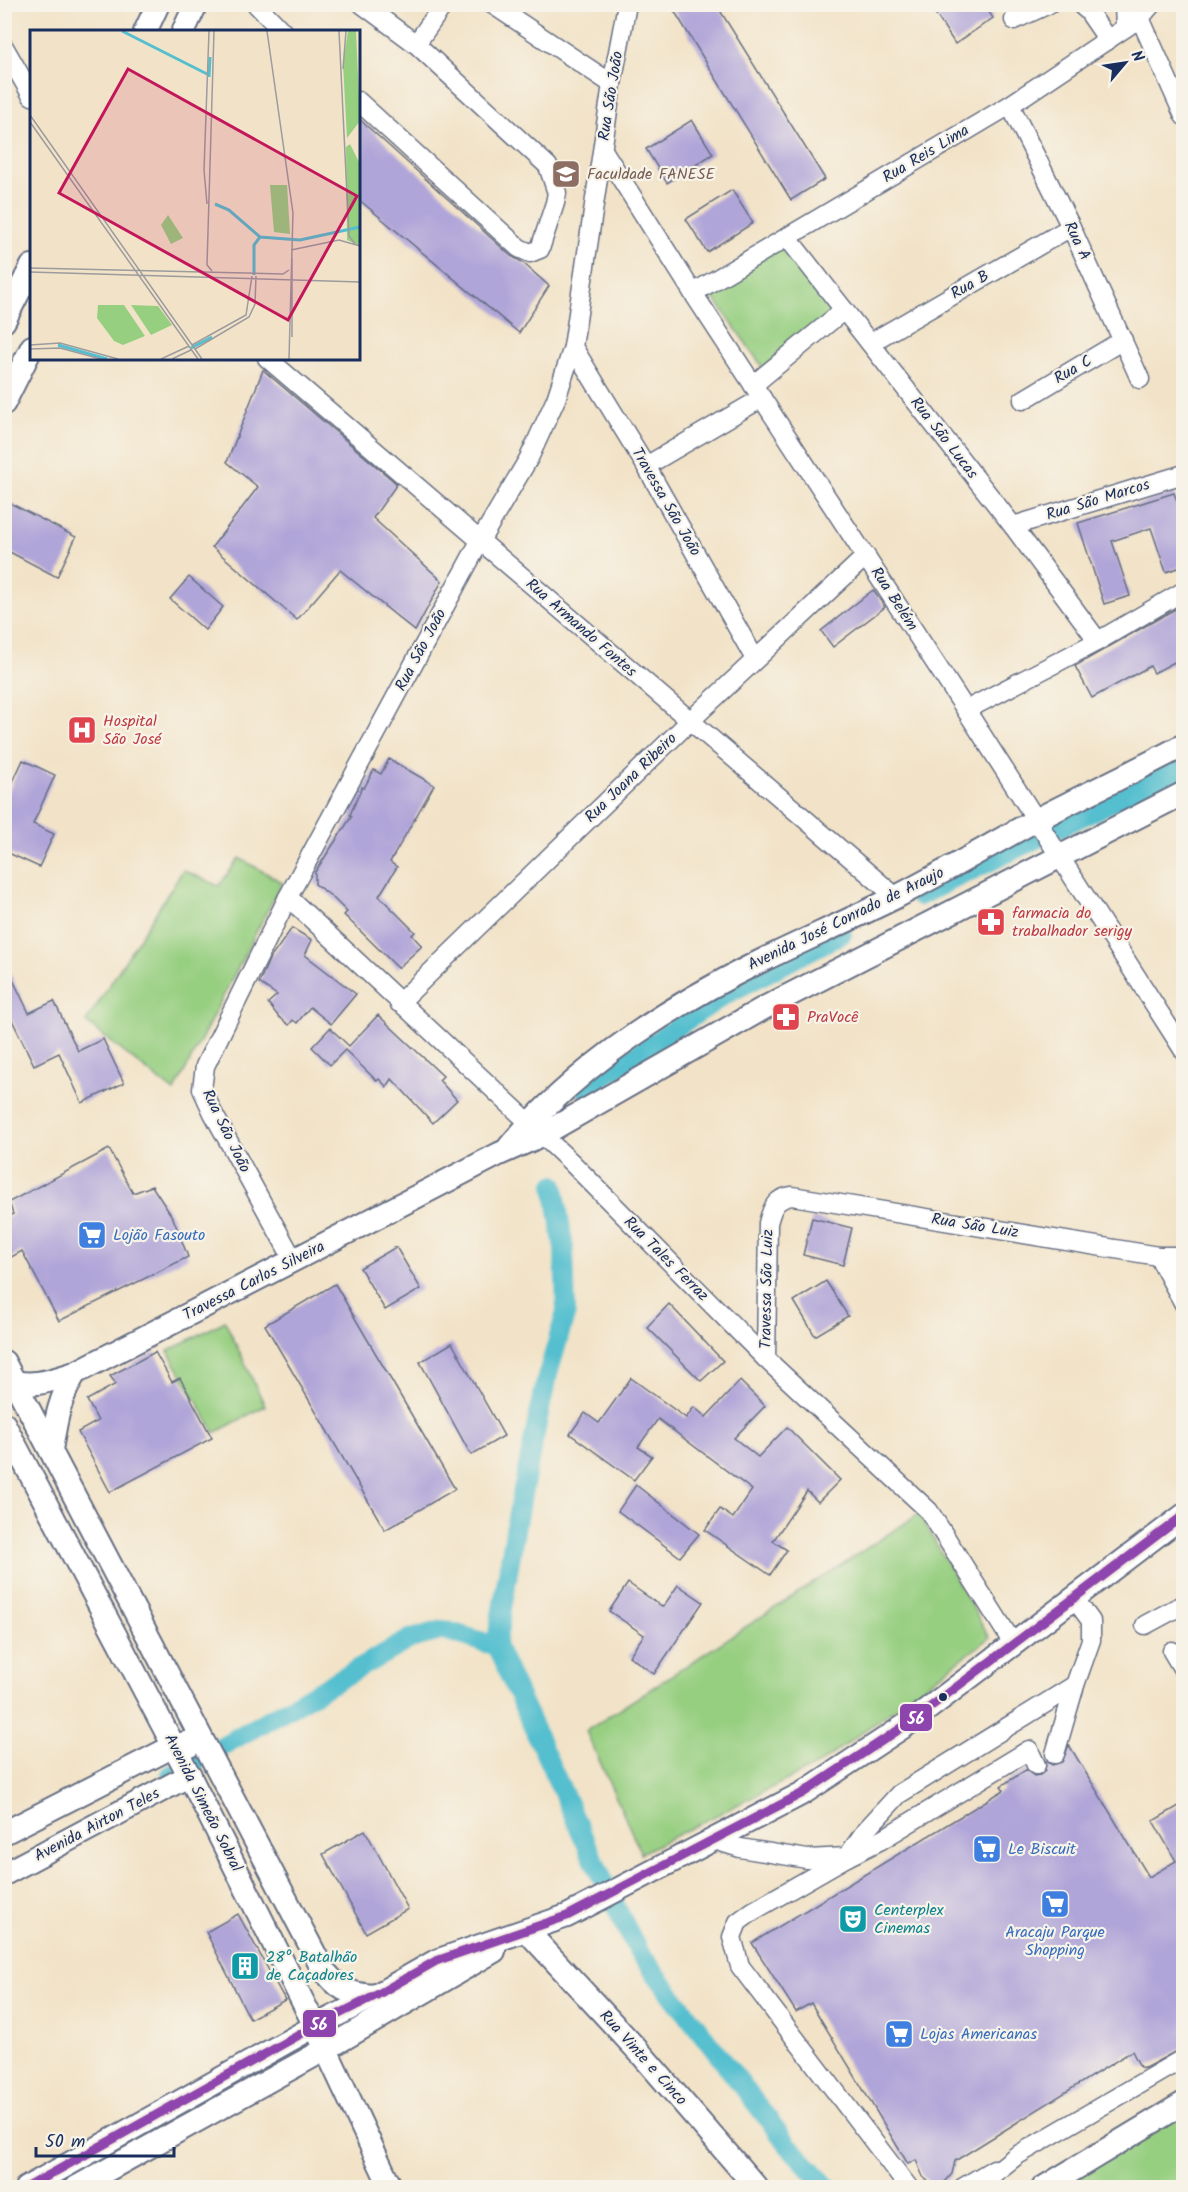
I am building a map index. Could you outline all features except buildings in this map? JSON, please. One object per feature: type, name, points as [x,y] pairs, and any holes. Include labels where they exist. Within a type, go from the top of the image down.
[{"type":"main road","points":[[146,30],[158,4]]},
{"type":"main road","points":[[184,30],[196,4]]},
{"type":"main road","points":[[4,321],[30,270]]},
{"type":"main road","points":[[4,403],[30,351]]},
{"type":"main road","name":"Avenida José Conrado de Araujo","points":[[535,1130],[562,1090],[629,1038],[682,1003],[757,963],[896,897],[1181,749]]},
{"type":"main road","points":[[535,1130],[1058,854],[1184,793]]},
{"type":"main road","name":"Travessa Carlos Silveira","points":[[75,1373],[505,1151],[535,1130]]},
{"type":"main road","name":"Avenida Simeão Sobral","points":[[4,1362],[10,1381],[51,1450],[198,1759],[315,2026],[391,2187]]},
{"type":"main road","points":[[10,1381],[51,1380],[75,1373]]},
{"type":"main road","points":[[51,1450],[63,1391],[75,1373]]},
{"type":"main road","name":"Avenida Simeão Sobral","points":[[4,1424],[174,1746],[198,1759],[264,1857],[327,1975],[339,1988],[355,1995],[375,1996]]},
{"type":"main road","points":[[39,2184],[315,2026],[375,1996],[436,1961],[567,1916],[803,1793],[909,1723],[1184,1515]]},
{"type":"main road","name":"Avenida Airton Teles","points":[[4,1833],[174,1746]]},
{"type":"main road","name":"Avenida Airton Teles","points":[[4,1874],[198,1759]]},
{"type":"main road","points":[[75,2187],[326,2049],[527,1931]]},
{"type":"main road","name":"Rua Vinte e Cinco","points":[[527,1931],[650,2064],[757,2187]]},
{"type":"main road","points":[[1043,2187],[1184,2103]]},
{"type":"street","points":[[255,4],[281,30]]},
{"type":"street","points":[[416,44],[444,4]]},
{"type":"street","points":[[492,4],[612,84]]},
{"type":"street","name":"Rua São João","points":[[294,1261],[213,1113],[202,1089],[203,1073],[207,1059],[288,897],[480,541],[529,458],[545,424],[573,347],[612,84],[627,4]]},
{"type":"street","points":[[1014,20],[1049,4]]},
{"type":"street","points":[[1080,4],[1088,10],[1108,40]]},
{"type":"street","points":[[1124,4],[1139,17],[1184,116]]},
{"type":"street","points":[[360,103],[519,248],[527,253],[538,251],[543,242],[557,193],[548,166],[416,44],[372,7]]},
{"type":"street","name":"Rua Reis Lima","points":[[693,293],[1010,105],[1139,17]]},
{"type":"street","points":[[4,47],[30,92]]},
{"type":"street","name":"Rua A","points":[[1010,105],[1071,227],[1140,379]]},
{"type":"street","name":"Rua Belém","points":[[603,150],[693,293],[966,710],[1184,1051]]},
{"type":"street","name":"Rua B","points":[[870,343],[1071,227]]},
{"type":"street","name":"Rua São Lucas","points":[[788,237],[1013,526],[1098,641]]},
{"type":"street","points":[[646,466],[758,391],[844,310]]},
{"type":"street","name":"Rua C","points":[[1023,400],[1124,340]]},
{"type":"street","name":"Travessa São João","points":[[573,347],[646,466],[755,659]]},
{"type":"street","name":"Rua Armando Fontes","points":[[269,360],[896,897]]},
{"type":"street","name":"Rua São Marcos","points":[[1013,526],[1184,474]]},
{"type":"street","name":"Rua Joana Ribeiro","points":[[399,1003],[690,721],[866,556]]},
{"type":"street","points":[[966,710],[1098,641],[1184,591]]},
{"type":"street","name":"Rua Tales Ferraz","points":[[288,897],[571,1162],[766,1359],[929,1511],[1014,1645]]},
{"type":"street","name":"Travessa São Luiz","points":[[766,1359],[768,1223],[775,1202],[783,1197],[792,1196]]},
{"type":"street","name":"Rua São Luiz","points":[[792,1196],[1158,1256],[1184,1256]]},
{"type":"street","points":[[1158,1256],[1184,1304]]},
{"type":"street","points":[[1055,1754],[1075,1685],[1091,1641],[1091,1621],[1074,1598]]},
{"type":"street","points":[[1145,1625],[1184,1604]]},
{"type":"street","points":[[1172,1651],[1184,1671]]},
{"type":"street","points":[[847,1857],[866,1830],[899,1794],[1075,1685]]},
{"type":"street","points":[[975,1748],[990,1774]]},
{"type":"street","points":[[909,2187],[740,1965],[732,1937],[738,1922],[753,1911],[899,1829],[1029,1750],[1036,1765]]},
{"type":"street","points":[[887,1808],[891,1820],[899,1829]]},
{"type":"street","points":[[714,1840],[740,1848],[807,1859],[847,1857]]},
{"type":"street","points":[[962,2187],[1184,2058]]},
{"type":"street","points":[[984,2187],[992,2175],[1016,2156]]},
{"type":"green space","points":[[788,239],[843,317],[766,372],[709,291]]},
{"type":"green space","points":[[239,858],[282,882],[174,1092],[86,1022],[183,870],[219,886]]},
{"type":"green space","points":[[225,1321],[265,1406],[215,1433],[168,1351]]},
{"type":"green space","points":[[919,1514],[990,1638],[819,1764],[641,1853],[586,1731]]},
{"type":"green space","points":[[1183,2102],[1183,2187],[1041,2187]]},
{"type":"waterway","points":[[919,896],[1184,767]]},
{"type":"waterway","points":[[585,1089],[723,996],[842,934]]},
{"type":"waterway","points":[[554,1185],[564,1249],[566,1312],[546,1381],[517,1518],[496,1646],[607,1889],[638,1951],[788,2145],[829,2188]]},
{"type":"waterway","points":[[171,1775],[410,1639],[444,1630],[496,1646]]},
{"type":"transit line","name":"56","points":[[26,2188],[436,1961],[567,1916],[803,1793],[909,1723],[1184,1515]]},
{"type":"place","name":"Faculdade FANESE","points":[[566,174]]},
{"type":"place","name":"Hospital São José","points":[[82,730]]},
{"type":"place","name":"farmacia do trabalhador serigy","points":[[991,922]]},
{"type":"place","name":"PraVocê","points":[[786,1017]]},
{"type":"place","name":"Lojão Fasouto","points":[[92,1235]]},
{"type":"place","name":"Le Biscuit","points":[[987,1849]]},
{"type":"place","name":"Aracaju Parque Shopping","points":[[1055,1904]]},
{"type":"place","name":"Centerplex Cinemas","points":[[853,1919]]},
{"type":"place","name":"28º Batalhão de Caçadores","points":[[245,1966]]},
{"type":"place","name":"Lojas Americanas","points":[[899,2034]]}]
